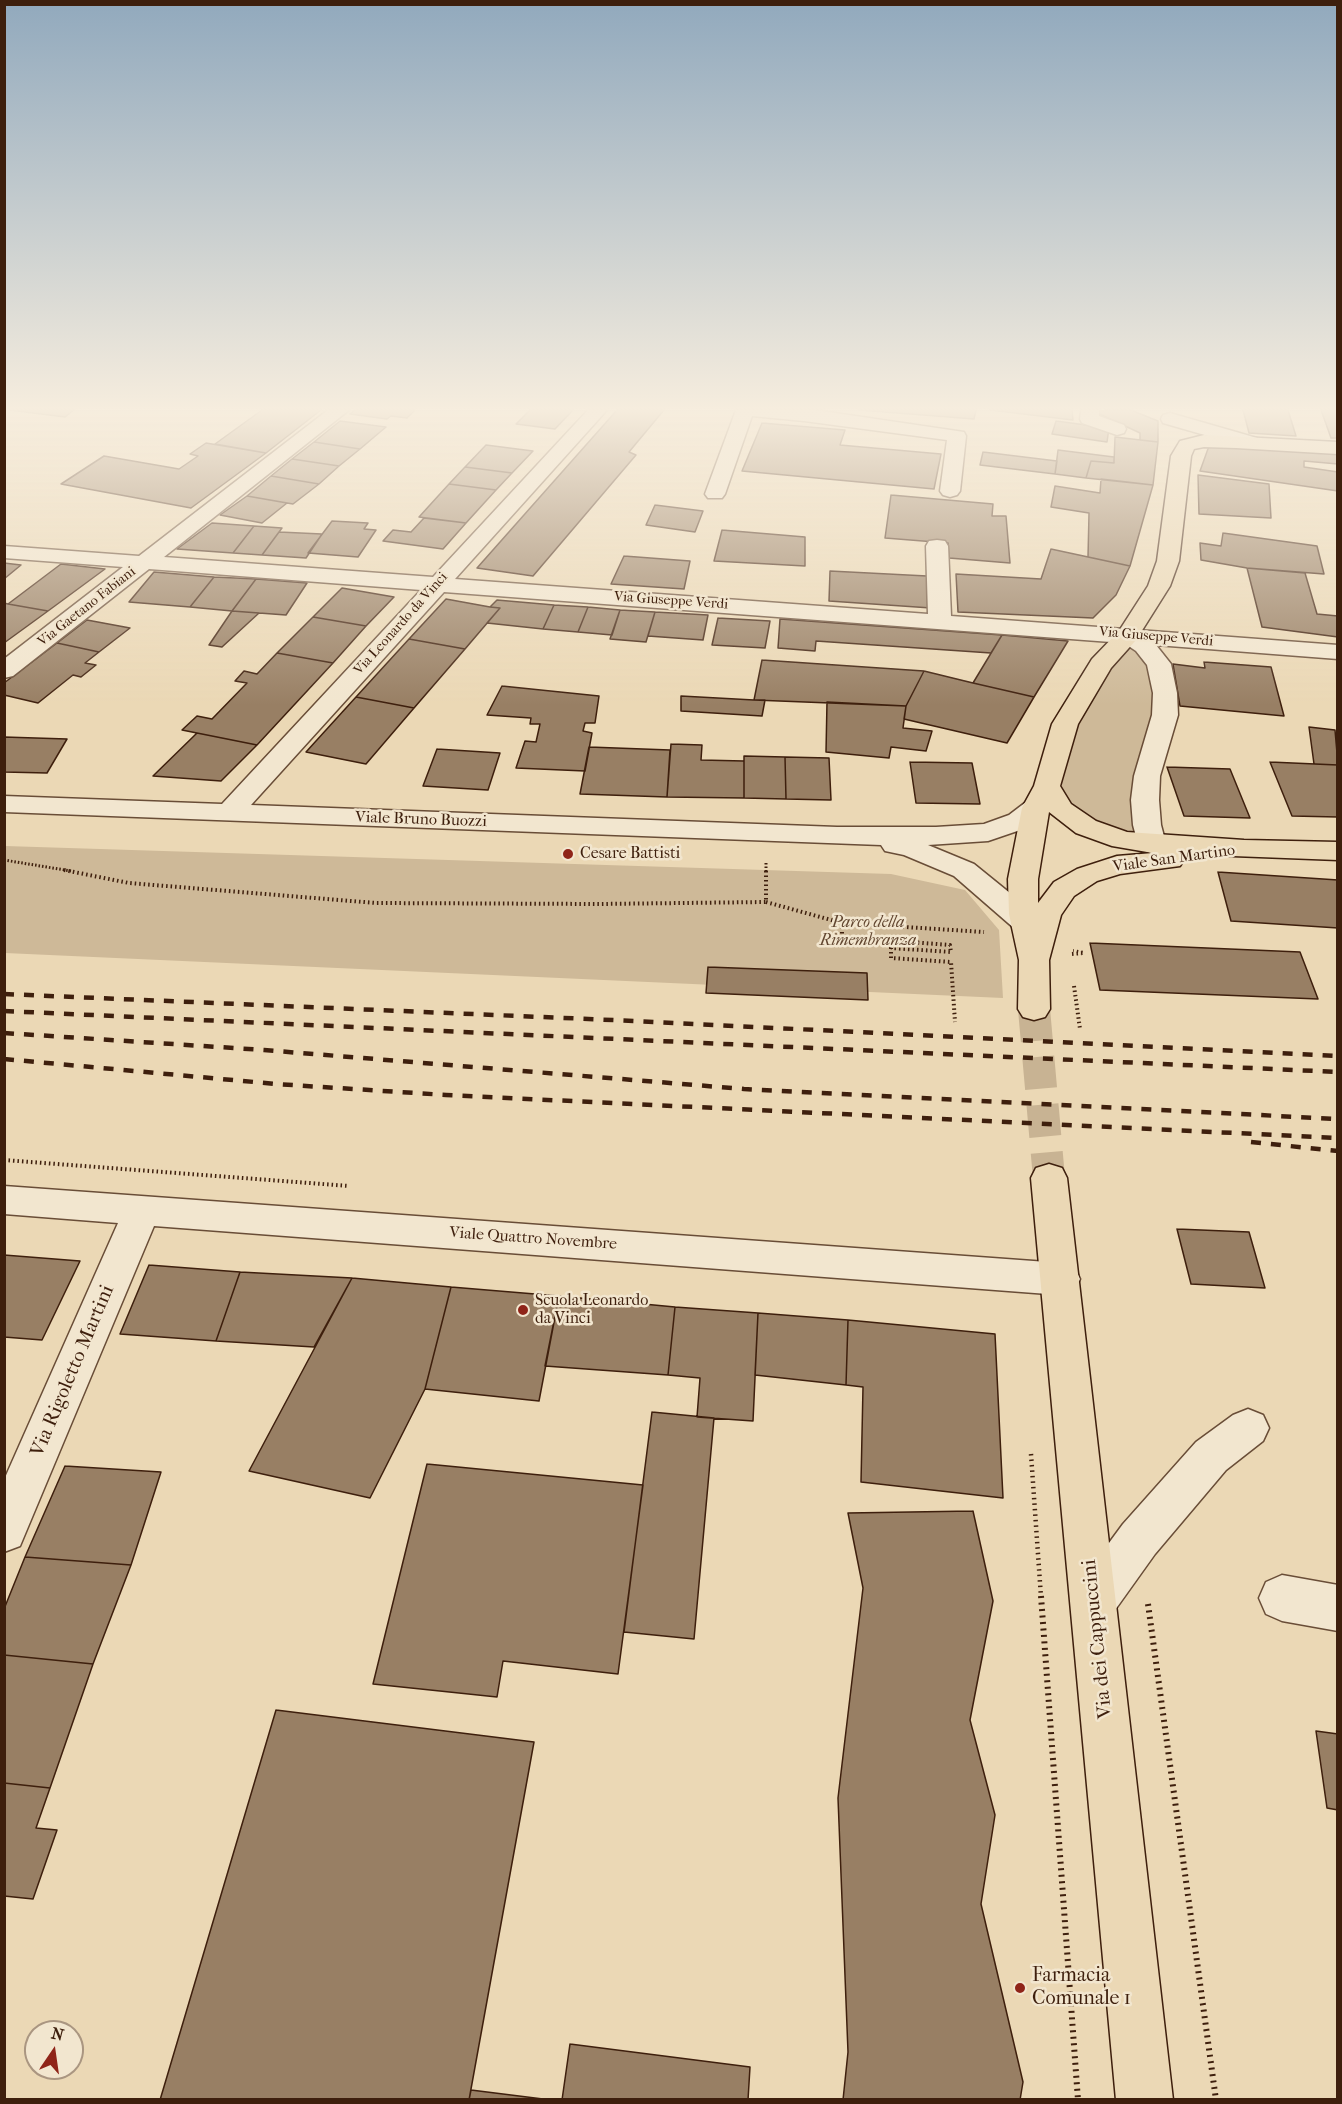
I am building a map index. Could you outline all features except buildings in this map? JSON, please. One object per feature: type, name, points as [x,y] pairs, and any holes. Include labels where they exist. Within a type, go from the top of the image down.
[{"type":"main road","points":[[1034,1009],[1034,960],[1026,922],[1023,879],[1044,789],[1065,724],[1101,664],[1128,635],[1159,586],[1168,561],[1175,508]]},
{"type":"main road","name":"Viale San Martino","points":[[1044,789],[1061,809],[1086,827],[1102,835],[1152,844],[1244,849]]},
{"type":"main road","points":[[1244,849],[1338,851]]},
{"type":"main road","name":"Viale San Martino","points":[[1034,960],[1046,914],[1064,889],[1087,875],[1117,865],[1244,849]]},
{"type":"main road","name":"Via dei Cappuccini","points":[[1049,1178],[1145,2100]]},
{"type":"street","name":"Via Gaetano Fabiani","points":[[4,671],[213,508]]},
{"type":"street","name":"Via Leonardo da Vinci","points":[[230,812],[508,508]]},
{"type":"street","points":[[937,546],[940,621]]},
{"type":"street","name":"Via Giuseppe Verdi","points":[[4,552],[1338,652]]},
{"type":"street","points":[[1128,635],[1144,646],[1159,664],[1165,693],[1165,715],[1147,776],[1145,800],[1147,825],[1152,844]]},
{"type":"street","name":"Viale Bruno Buozzi","points":[[4,804],[837,836],[936,836],[988,832],[1019,820],[1044,789]]},
{"type":"street","name":"Viale Bruno Buozzi","points":[[837,836],[911,848],[964,870],[1026,922]]},
{"type":"street","name":"Viale Quattro Novembre","points":[[4,1200],[1061,1279]]},
{"type":"street","name":"Via Rigoletto Martini","points":[[4,1531],[142,1210]]},
{"type":"street","points":[[1094,1601],[1139,1539],[1211,1456],[1248,1428]]},
{"type":"street","points":[[1282,1598],[1338,1608]]},
{"type":"path","points":[[766,902],[767,833]]},
{"type":"path","points":[[4,860],[25,862],[129,883],[376,903],[766,902],[842,922],[991,933]]},
{"type":"path","points":[[842,922],[842,937],[950,945],[955,1022]]},
{"type":"path","points":[[951,952],[891,948],[891,958],[951,962]]},
{"type":"path","points":[[1070,954],[1071,964]]},
{"type":"path","points":[[1073,975],[1080,1029]]},
{"type":"path","points":[[1031,1448],[1078,2100]]},
{"type":"path","points":[[1139,1539],[1216,2100]]},
{"type":"green space","points":[[1128,635],[1159,664],[1152,844],[1086,827],[1049,774]]},
{"type":"green space","name":"Parco della Rimembranza","points":[[5,846],[891,874],[965,890],[999,930],[1003,998],[5,953]]},
{"type":"tunnel","points":[[1034,1009],[1049,1178]]},
{"type":"railway","points":[[4,994],[635,1021],[1338,1056]]},
{"type":"railway","points":[[4,1011],[1338,1072]]},
{"type":"railway","points":[[4,1033],[264,1050],[744,1089],[1338,1119]]},
{"type":"railway","points":[[4,1059],[276,1084],[446,1095],[1338,1138]]},
{"type":"railway","points":[[1251,1142],[1338,1151]]},
{"type":"place","name":"Cesare Battisti","points":[[568,854]]},
{"type":"place","name":"Scuola Leonardo da Vinci","points":[[523,1310]]},
{"type":"place","name":"Farmacia Comunale 1","points":[[1020,1988]]}]
